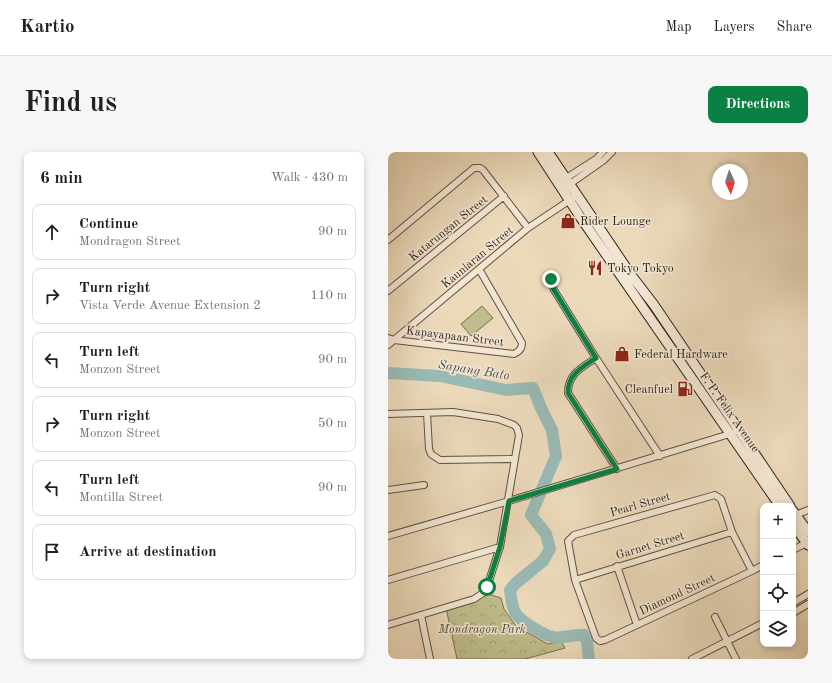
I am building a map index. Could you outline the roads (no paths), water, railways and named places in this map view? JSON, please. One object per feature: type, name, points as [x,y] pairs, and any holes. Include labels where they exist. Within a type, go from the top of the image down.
[{"type":"main road","name":"F. P. Felix Avenue","points":[[538,152],[564,184]]},
{"type":"main road","name":"F. P. Felix Avenue","points":[[548,152],[564,184],[573,198],[735,432],[765,477],[778,503]]},
{"type":"main road","name":"F. P. Felix Avenue","points":[[765,477],[787,503]]},
{"type":"main road","points":[[796,519],[808,532]]},
{"type":"main road","points":[[796,521],[807,543]]},
{"type":"street","points":[[564,184],[603,152]]},
{"type":"street","points":[[564,184],[604,160],[612,152]]},
{"type":"street","points":[[388,240],[474,168],[480,168],[483,170],[528,228]]},
{"type":"street","name":"Katarungan Street","points":[[388,291],[504,196]]},
{"type":"street","name":"Kaunlaran Street","points":[[388,344],[391,339],[528,228],[573,198]]},
{"type":"street","name":"Kapayapaan Street","points":[[391,339],[514,354],[518,352],[522,347],[522,343],[479,269]]},
{"type":"street","points":[[551,279],[554,290],[660,456]]},
{"type":"street","points":[[596,358],[575,372],[570,381],[568,393],[617,469]]},
{"type":"street","points":[[388,414],[453,412],[498,419],[514,425],[517,428],[519,435],[500,547],[487,587],[483,593],[474,599],[388,625]]},
{"type":"street","points":[[427,413],[428,449],[431,454],[440,460],[515,459]]},
{"type":"street","points":[[388,536],[617,469],[735,432]]},
{"type":"street","points":[[388,490],[424,485]]},
{"type":"street","name":"Pearl Street","points":[[575,580],[568,543],[569,538],[574,535],[712,495],[717,496],[720,499],[732,532]]},
{"type":"street","points":[[796,516],[808,510]]},
{"type":"street","points":[[732,532],[752,571]]},
{"type":"street","name":"Garnet Street","points":[[575,580],[732,532]]},
{"type":"street","points":[[796,548],[807,543]]},
{"type":"street","points":[[388,580],[500,547]]},
{"type":"street","points":[[617,566],[637,625]]},
{"type":"street","name":"Diamond Street","points":[[575,580],[596,638],[600,641],[605,640],[760,567]]},
{"type":"street","points":[[796,601],[808,594]]},
{"type":"street","points":[[796,611],[808,604]]},
{"type":"street","points":[[421,615],[430,659]]},
{"type":"street","points":[[716,617],[736,659]]},
{"type":"street","points":[[692,659],[760,625]]},
{"type":"waterway","name":"Sapang Bato","points":[[388,373],[440,376],[506,390],[533,388],[552,430],[556,456],[531,515],[546,534],[550,549],[543,561],[516,583],[510,590],[512,603],[515,612],[519,617],[533,628],[544,634],[553,637],[584,635],[587,642],[589,659]]},
{"type":"place","name":"Rider Lounge","points":[[568,221]]},
{"type":"place","name":"Tokyo Tokyo","points":[[595,268]]},
{"type":"place","name":"Federal Hardware","points":[[622,354]]},
{"type":"place","name":"Cleanfuel","points":[[685,389]]},
{"type":"park label","name":"Mondragon Park","points":[[482,629]]}]
